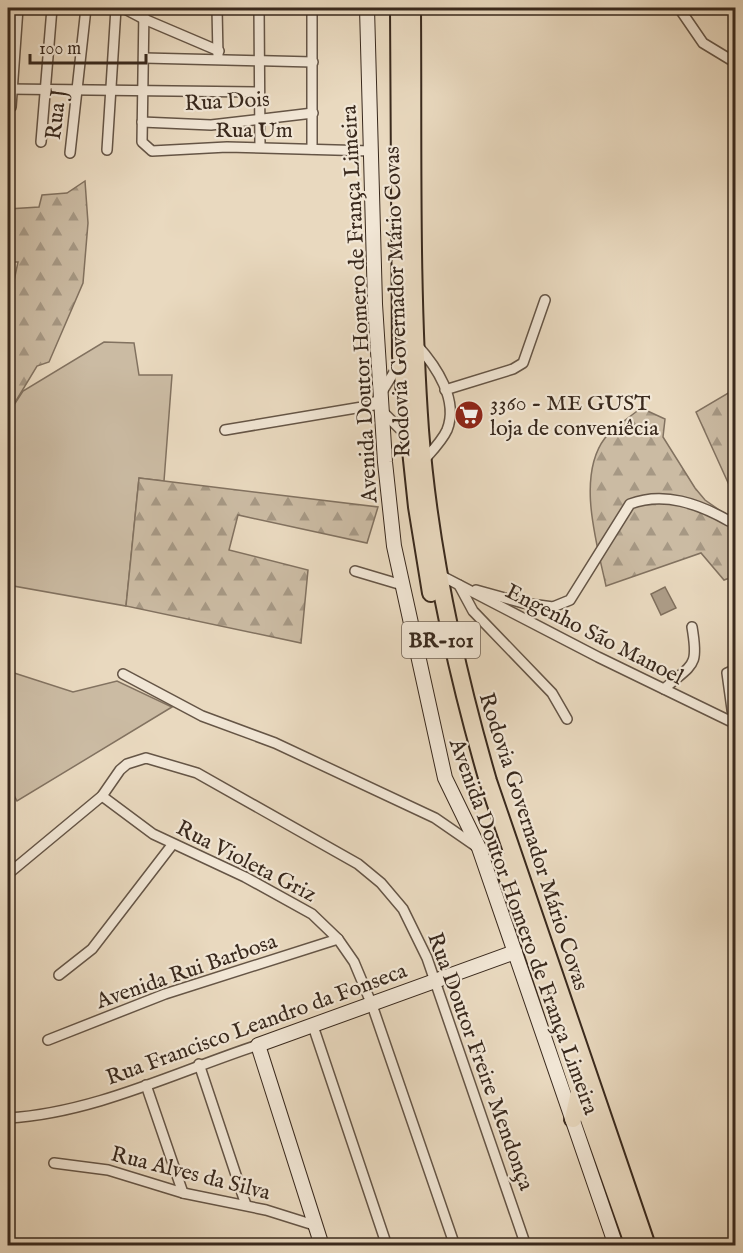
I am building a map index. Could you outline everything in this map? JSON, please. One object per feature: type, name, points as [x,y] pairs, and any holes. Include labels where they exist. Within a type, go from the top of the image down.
[{"type":"highway","name":"Rodovia Governador Mário Covas","points":[[399,8],[401,356],[414,486],[427,578],[461,720],[488,816],[579,1091],[634,1245]]},
{"type":"highway","name":"Rodovia Governador Mário Covas","points":[[412,8],[416,343],[424,460],[438,574],[472,725],[488,781],[647,1245]]},
{"type":"highway","points":[[573,1119],[579,1091]]},
{"type":"main road","name":"Avenida Doutor Homero de França Limeira","points":[[367,8],[379,404],[388,509],[402,585],[445,778],[479,848],[616,1245]]},
{"type":"main road","name":"Rua Francisco Leandro da Fonseca","points":[[258,1045],[515,952]]},
{"type":"main road","points":[[258,1045],[322,1245]]},
{"type":"street","points":[[11,107],[9,89],[18,8]]},
{"type":"street","points":[[40,142],[52,8]]},
{"type":"street","name":"Rua J","points":[[70,153],[86,8]]},
{"type":"street","points":[[107,150],[116,8]]},
{"type":"street","points":[[123,8],[219,51]]},
{"type":"street","points":[[142,122],[144,8]]},
{"type":"street","points":[[217,8],[218,61]]},
{"type":"street","points":[[259,8],[260,147]]},
{"type":"street","points":[[312,8],[312,149]]},
{"type":"street","points":[[679,8],[704,43],[735,63]]},
{"type":"street","points":[[144,58],[313,62]]},
{"type":"street","points":[[9,89],[258,92]]},
{"type":"street","name":"Rua Dois","points":[[142,122],[211,125],[313,113]]},
{"type":"street","name":"Rua Um","points":[[142,122],[142,142],[152,151],[260,147],[370,151]]},
{"type":"street","points":[[446,390],[513,369],[523,363],[545,300]]},
{"type":"street","points":[[416,343],[432,363],[446,390],[450,412],[447,430],[424,460]]},
{"type":"street","points":[[379,404],[401,356]]},
{"type":"street","points":[[225,430],[379,404]]},
{"type":"street","points":[[379,404],[411,440]]},
{"type":"street","points":[[459,585],[523,603],[553,607],[570,600],[630,504],[647,498],[701,505],[729,520]]},
{"type":"street","points":[[355,570],[402,585]]},
{"type":"street","name":"Engenho São Manoel","points":[[438,574],[735,723]]},
{"type":"street","points":[[459,585],[473,612],[552,693],[567,719]]},
{"type":"street","points":[[664,689],[695,662],[697,655],[692,627]]},
{"type":"street","points":[[735,669],[727,673],[735,723]]},
{"type":"street","points":[[123,674],[202,716],[275,743],[435,818],[479,848]]},
{"type":"street","name":"Rua Doutor Freire Mendonça","points":[[8,874],[102,796],[113,778],[127,764],[146,758],[197,773],[358,864],[392,895],[417,934],[436,981],[526,1245]]},
{"type":"street","name":"Rua Violeta Griz","points":[[102,796],[140,826],[172,845],[245,877],[297,905],[320,921],[338,939],[354,962],[372,1005],[455,1245]]},
{"type":"street","points":[[59,975],[92,949],[172,845]]},
{"type":"street","name":"Avenida Rui Barbosa","points":[[48,1040],[156,997],[338,939]]},
{"type":"street","points":[[313,1026],[387,1245]]},
{"type":"street","name":"Rua Francisco Leandro da Fonseca","points":[[8,1118],[71,1108],[146,1085],[199,1064],[258,1045]]},
{"type":"street","points":[[199,1064],[246,1205]]},
{"type":"street","points":[[146,1085],[183,1193]]},
{"type":"street","name":"Rua Alves da Silva","points":[[54,1163],[108,1170],[183,1193],[246,1205],[317,1226]]},
{"type":"green space","points":[[85,181],[88,223],[83,283],[49,362],[37,366],[8,414],[8,309],[18,262],[8,262],[8,209],[39,207],[42,195],[67,193]]},
{"type":"green space","points":[[104,342],[134,343],[139,375],[172,375],[164,481],[139,478],[126,606],[8,585],[8,414],[23,391]]},
{"type":"green space","points":[[735,389],[735,498],[696,412]]},
{"type":"green space","points":[[641,408],[665,419],[663,437],[695,488],[705,500],[735,521],[735,576],[724,580],[701,553],[606,586],[591,511],[592,471],[596,454],[605,438]]},
{"type":"green space","points":[[139,478],[378,507],[367,543],[238,515],[229,550],[308,570],[301,643],[126,606]]},
{"type":"green space","points":[[8,671],[73,692],[117,681],[172,707],[17,801],[8,784]]},
{"type":"shaded area","points":[[665,587],[676,608],[661,615],[651,594]]},
{"type":"place","name":"3360 - ME GUST loja de conveniêcia","points":[[469,415]]}]
